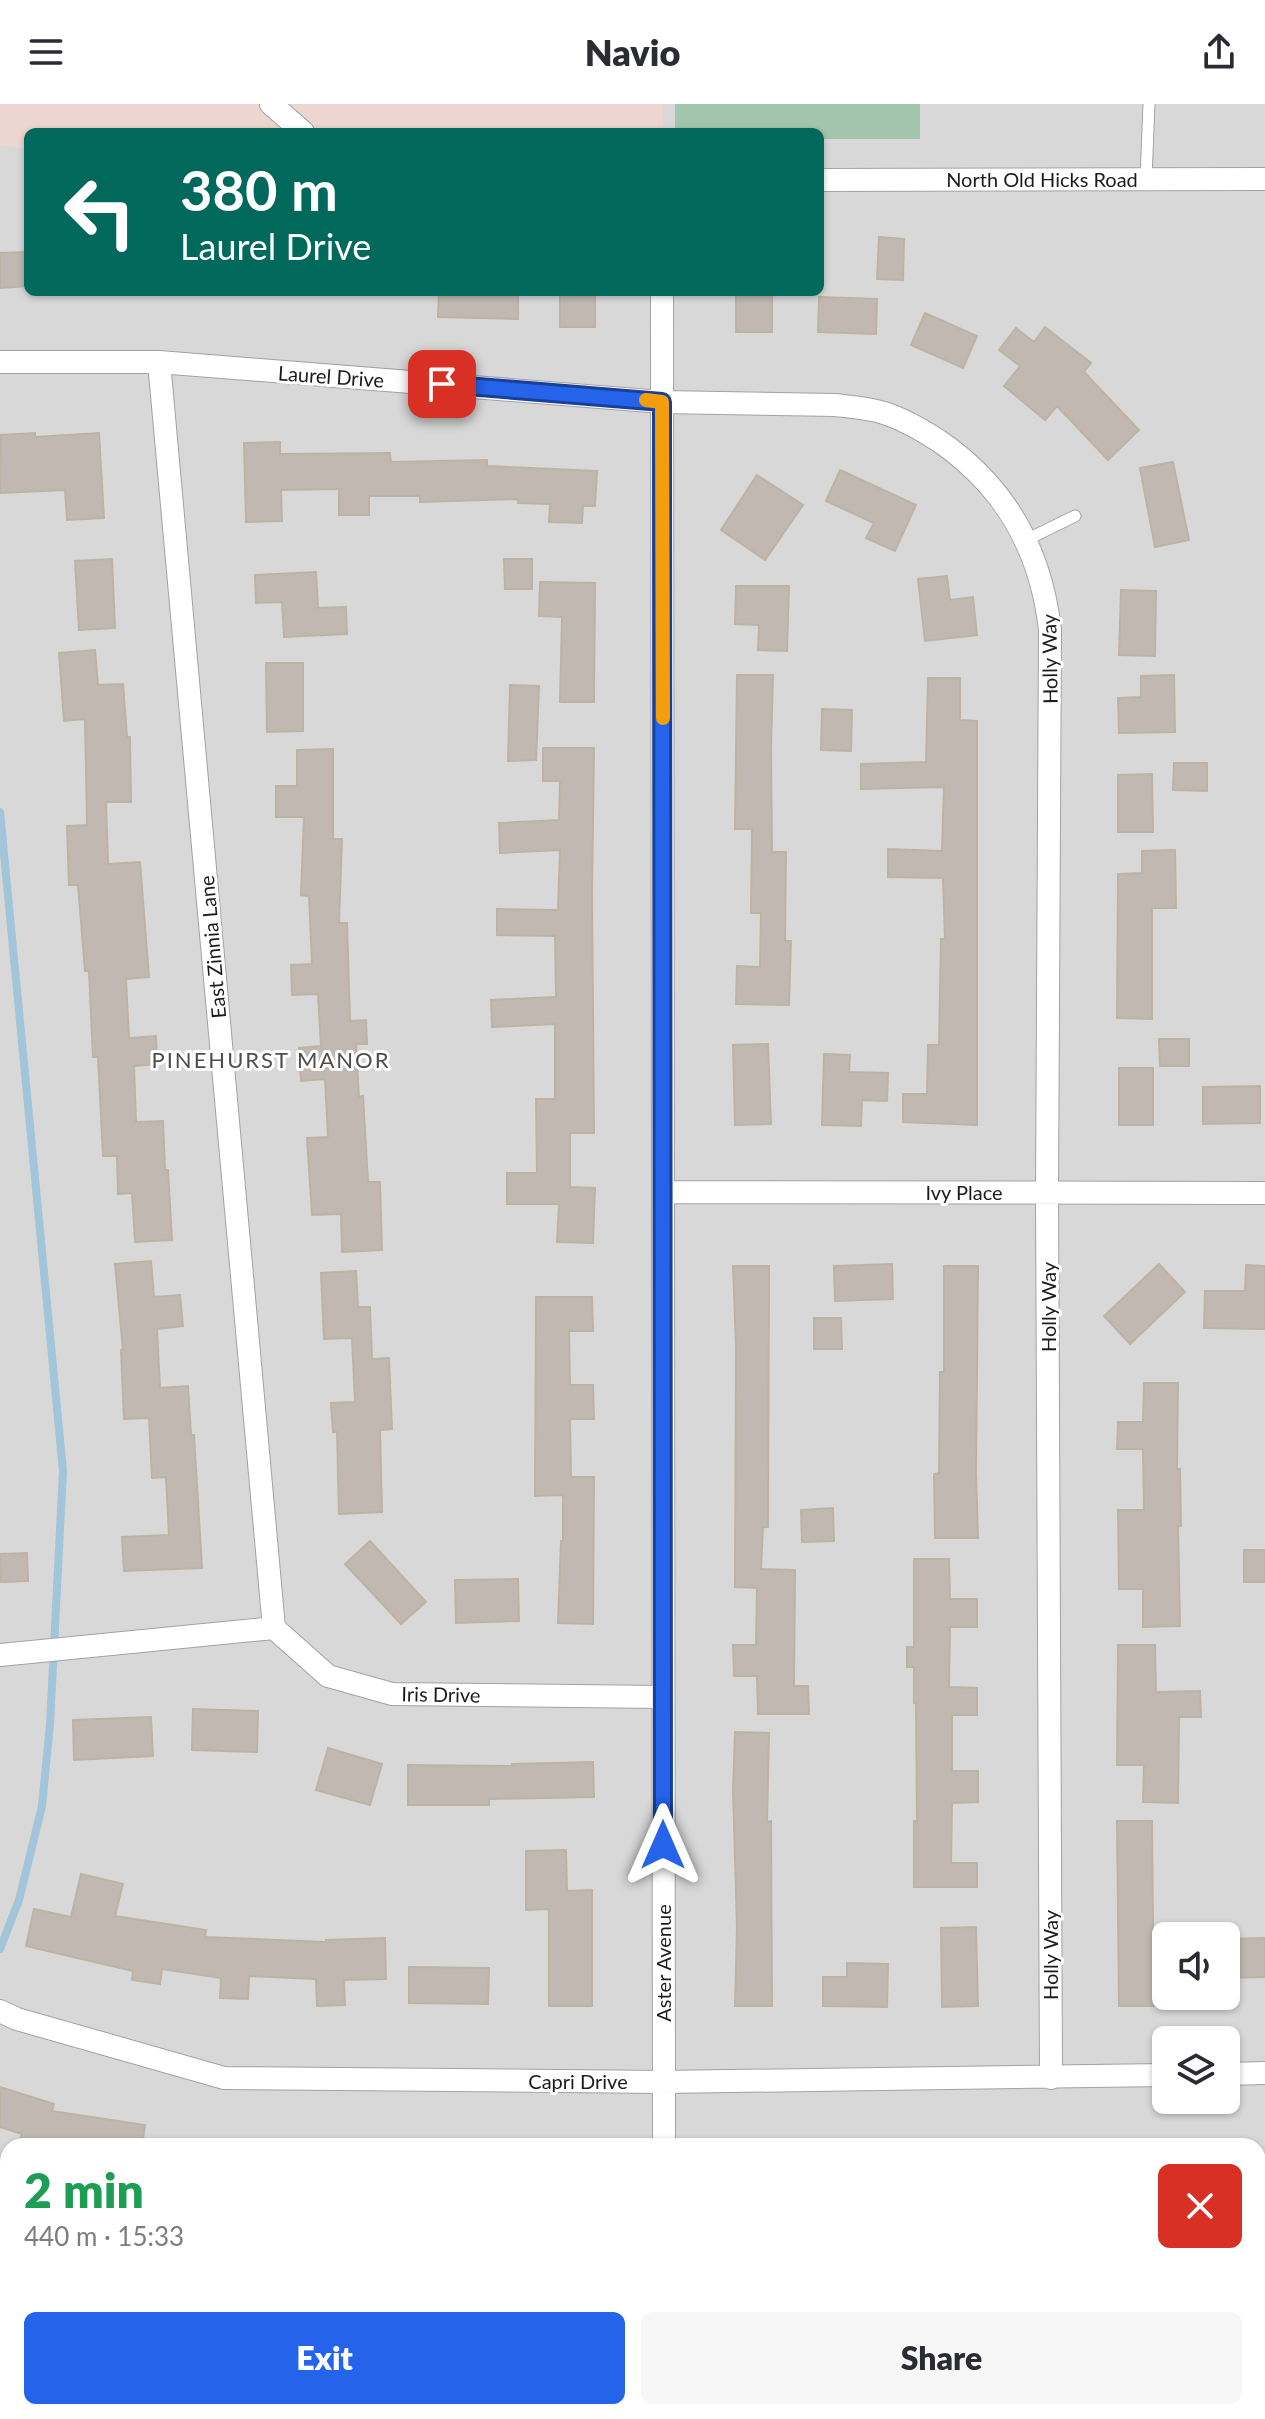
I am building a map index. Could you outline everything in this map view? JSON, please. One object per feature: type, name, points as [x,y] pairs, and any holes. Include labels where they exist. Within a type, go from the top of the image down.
[{"type":"street","points":[[271,104],[298,128]]},
{"type":"street","name":"North Old Hicks Road","points":[[824,180],[1265,179]]},
{"type":"street","name":"Aster Avenue","points":[[662,296],[664,2138]]},
{"type":"street","name":"Laurel Drive","points":[[0,362],[159,362],[662,402]]},
{"type":"street","name":"East Zinnia Lane","points":[[159,362],[274,1628]]},
{"type":"street","name":"Holly Way","points":[[662,402],[835,405],[884,413],[909,423],[973,467],[996,492],[1026,540],[1047,601],[1050,630],[1047,1193],[1051,2078]]},
{"type":"street","name":"Ivy Place","points":[[663,1192],[1265,1193]]},
{"type":"street","points":[[0,1655],[274,1628]]},
{"type":"street","name":"Iris Drive","points":[[274,1628],[328,1676],[392,1694],[663,1697]]},
{"type":"street","name":"Capri Drive","points":[[8,2015],[224,2078],[664,2082],[1152,2075]]},
{"type":"street","points":[[1240,2074],[1265,2073]]},
{"type":"lane","points":[[1146,179],[1149,104]]},
{"type":"lane","points":[[1026,540],[1075,516]]},
{"type":"shaded area","points":[[0,104],[663,104],[663,128],[24,128],[24,148],[0,145]]},
{"type":"shaded area","points":[[663,104],[1265,104],[1265,2138],[0,2138],[0,145],[24,148],[24,296],[824,296],[824,128],[663,128]]},
{"type":"green space","points":[[675,104],[920,104],[920,139],[824,139],[824,128],[675,128]]},
{"type":"building","points":[[879,237],[904,239],[903,280],[877,279]]},
{"type":"building","points":[[24,252],[24,286],[0,288],[0,253]]},
{"type":"building","points":[[439,296],[518,296],[518,319],[438,317]]},
{"type":"building","points":[[560,296],[595,296],[595,327],[560,327]]},
{"type":"building","points":[[736,296],[772,296],[772,332],[736,332]]},
{"type":"building","points":[[819,297],[877,299],[876,334],[818,332]]},
{"type":"building","points":[[925,313],[977,336],[963,368],[911,345]]},
{"type":"building","points":[[1045,327],[1091,363],[1084,372],[1139,430],[1108,460],[1057,406],[1045,420],[1004,386],[1020,366],[999,350],[1016,328],[1034,342]]},
{"type":"building","points":[[35,433],[35,437],[99,433],[104,518],[67,520],[65,490],[0,493],[1,435]]},
{"type":"building","points":[[280,442],[280,454],[390,453],[391,462],[487,460],[487,466],[597,471],[595,506],[583,506],[582,523],[549,522],[550,504],[518,503],[518,499],[420,502],[420,496],[369,496],[369,515],[339,515],[339,489],[281,490],[282,521],[246,522],[244,443]]},
{"type":"building","points":[[1173,462],[1189,540],[1155,547],[1140,468]]},
{"type":"building","points":[[840,470],[916,505],[895,551],[866,538],[874,523],[826,501]]},
{"type":"building","points":[[757,475],[803,505],[765,560],[721,530]]},
{"type":"building","points":[[112,559],[115,628],[79,630],[75,561]]},
{"type":"building","points":[[504,559],[532,559],[532,589],[505,589]]},
{"type":"building","points":[[316,572],[318,608],[346,607],[347,634],[284,637],[282,602],[256,603],[255,575]]},
{"type":"building","points":[[947,576],[950,600],[973,597],[977,635],[925,641],[918,579]]},
{"type":"building","points":[[540,582],[595,583],[594,702],[560,702],[562,617],[539,616]]},
{"type":"building","points":[[736,586],[789,586],[787,651],[758,650],[759,625],[735,624]]},
{"type":"building","points":[[1121,590],[1156,591],[1155,656],[1119,655]]},
{"type":"building","points":[[95,650],[98,685],[123,684],[127,737],[130,737],[131,802],[106,802],[108,864],[140,862],[149,977],[126,979],[129,1038],[156,1036],[157,1064],[134,1066],[136,1122],[163,1121],[172,1240],[135,1242],[132,1193],[118,1194],[117,1156],[103,1156],[98,1057],[93,1057],[89,971],[85,971],[78,885],[69,885],[67,826],[87,825],[85,719],[64,721],[59,653]]},
{"type":"building","points":[[266,663],[303,663],[303,731],[267,732]]},
{"type":"building","points":[[737,675],[773,675],[772,852],[786,852],[785,941],[791,941],[789,1005],[736,1004],[737,966],[760,967],[761,913],[751,913],[752,829],[735,829]]},
{"type":"building","points":[[1174,675],[1175,732],[1119,733],[1118,698],[1141,697],[1141,676]]},
{"type":"building","points":[[928,678],[960,678],[960,720],[977,721],[977,1125],[903,1122],[903,1094],[927,1094],[928,1045],[939,1045],[941,939],[945,939],[943,878],[888,877],[888,849],[942,851],[944,787],[861,789],[861,764],[926,762]]},
{"type":"building","points":[[510,685],[539,686],[536,760],[508,761]]},
{"type":"building","points":[[822,709],[852,710],[851,751],[821,750]]},
{"type":"building","points":[[543,748],[594,748],[594,1133],[570,1133],[570,1187],[595,1188],[593,1243],[557,1242],[559,1204],[507,1204],[507,1173],[537,1173],[536,1099],[555,1099],[555,1024],[492,1027],[491,1000],[556,997],[555,936],[497,935],[497,909],[558,910],[560,850],[500,853],[499,823],[559,820],[560,781],[543,781]]},
{"type":"building","points":[[333,749],[333,839],[342,839],[339,923],[347,923],[350,1021],[366,1020],[367,1044],[356,1044],[359,1097],[363,1096],[368,1182],[380,1182],[382,1250],[342,1252],[341,1214],[312,1215],[307,1138],[328,1137],[325,1079],[301,1081],[299,1048],[321,1046],[318,994],[292,995],[291,965],[312,964],[309,896],[301,895],[304,817],[276,817],[276,786],[297,786],[297,750]]},
{"type":"building","points":[[1174,763],[1207,763],[1207,791],[1173,790]]},
{"type":"building","points":[[1152,774],[1153,832],[1118,832],[1118,775]]},
{"type":"building","points":[[1175,850],[1176,908],[1152,908],[1152,1019],[1117,1018],[1118,874],[1142,873],[1142,851]]},
{"type":"building","points":[[1159,1039],[1189,1039],[1189,1066],[1160,1066]]},
{"type":"building","points":[[768,1044],[771,1124],[735,1125],[733,1045]]},
{"type":"building","points":[[824,1054],[850,1055],[849,1072],[888,1073],[887,1101],[862,1100],[861,1126],[822,1125]]},
{"type":"building","points":[[1119,1068],[1153,1068],[1153,1125],[1119,1125]]},
{"type":"building","points":[[1260,1086],[1260,1123],[1203,1124],[1203,1087]]},
{"type":"building","points":[[151,1261],[154,1297],[180,1295],[183,1326],[157,1329],[160,1388],[188,1386],[202,1568],[124,1571],[122,1537],[169,1535],[166,1477],[152,1478],[149,1418],[124,1419],[123,1350],[115,1264]]},
{"type":"building","points":[[892,1264],[893,1299],[835,1301],[834,1266]]},
{"type":"building","points":[[1159,1264],[1185,1292],[1130,1344],[1104,1316]]},
{"type":"building","points":[[1246,1265],[1265,1266],[1265,1329],[1204,1328],[1205,1291],[1245,1291]]},
{"type":"building","points":[[733,1266],[769,1266],[768,1527],[763,1527],[761,1569],[795,1570],[794,1686],[808,1686],[809,1714],[758,1714],[757,1676],[734,1676],[733,1645],[756,1645],[757,1588],[735,1587],[736,1346]]},
{"type":"building","points":[[944,1266],[978,1266],[978,1538],[935,1538],[934,1474],[939,1473],[940,1372],[944,1372]]},
{"type":"building","points":[[356,1271],[358,1307],[370,1307],[372,1359],[389,1358],[392,1429],[380,1430],[382,1512],[339,1514],[337,1432],[333,1432],[331,1403],[355,1402],[352,1338],[324,1339],[321,1273]]},
{"type":"building","points":[[536,1297],[592,1297],[593,1331],[569,1331],[570,1385],[593,1385],[594,1419],[570,1419],[571,1477],[594,1477],[593,1624],[558,1623],[563,1495],[535,1496]]},
{"type":"building","points":[[814,1318],[841,1318],[842,1349],[814,1349]]},
{"type":"building","points":[[1144,1383],[1178,1383],[1180,1626],[1143,1627],[1143,1589],[1119,1589],[1118,1510],[1144,1510],[1143,1449],[1117,1449],[1118,1422],[1143,1422]]},
{"type":"building","points":[[833,1508],[834,1541],[802,1542],[801,1510]]},
{"type":"building","points":[[370,1541],[426,1602],[401,1624],[345,1564]]},
{"type":"building","points":[[1244,1550],[1265,1550],[1265,1582],[1244,1582]]},
{"type":"building","points":[[27,1553],[28,1581],[1,1582],[0,1554]]},
{"type":"building","points":[[914,1559],[949,1559],[950,1599],[977,1599],[977,1627],[950,1627],[949,1687],[977,1688],[977,1715],[952,1715],[952,1771],[978,1771],[978,1802],[952,1803],[951,1863],[977,1863],[977,1887],[914,1887],[916,1703],[914,1667],[907,1667],[907,1647],[914,1647]]},
{"type":"building","points":[[518,1579],[519,1621],[456,1623],[455,1580]]},
{"type":"building","points":[[1118,1645],[1155,1645],[1156,1692],[1200,1691],[1201,1717],[1179,1717],[1178,1803],[1143,1802],[1144,1765],[1117,1765]]},
{"type":"building","points":[[193,1709],[258,1711],[257,1752],[192,1750]]},
{"type":"building","points":[[151,1717],[153,1756],[74,1760],[73,1720]]},
{"type":"building","points":[[735,1732],[769,1733],[767,1822],[771,1821],[772,2006],[735,2006]]},
{"type":"building","points":[[328,1748],[382,1764],[370,1805],[316,1790]]},
{"type":"building","points":[[593,1762],[594,1797],[489,1799],[489,1805],[408,1805],[408,1765],[512,1766]]},
{"type":"building","points":[[1117,1821],[1152,1821],[1152,2006],[1119,2006]]},
{"type":"building","points":[[566,1850],[567,1891],[592,1890],[592,2006],[549,2006],[549,1909],[526,1910],[526,1851]]},
{"type":"building","points":[[81,1874],[123,1884],[115,1916],[206,1930],[205,1937],[326,1942],[385,1938],[386,1979],[344,1980],[345,2005],[317,2006],[316,1979],[249,1976],[248,1999],[220,1998],[221,1978],[162,1969],[160,1984],[132,1980],[133,1971],[26,1946],[34,1909],[71,1917]]},
{"type":"building","points":[[976,1927],[978,2006],[942,2007],[941,1928]]},
{"type":"building","points":[[1265,1938],[1265,1977],[1240,1978],[1240,1939]]},
{"type":"building","points":[[847,1963],[888,1964],[887,2007],[823,2006],[823,1977],[847,1977]]},
{"type":"building","points":[[409,1967],[489,1968],[488,2004],[409,2003]]},
{"type":"building","points":[[0,2087],[54,2104],[52,2111],[145,2125],[143,2138],[21,2138],[22,2134],[0,2127]]},
{"type":"waterway","points":[[0,812],[63,1471],[50,1724],[42,1806],[19,1900],[0,1949]]},
{"type":"slow traffic","points":[[646,400],[662,402],[663,718]]},
{"type":"district","name":"PINEHURST MANOR","points":[[271,1059]]},
{"type":"route","points":[[442,384],[662,402],[663,1845]]}]
